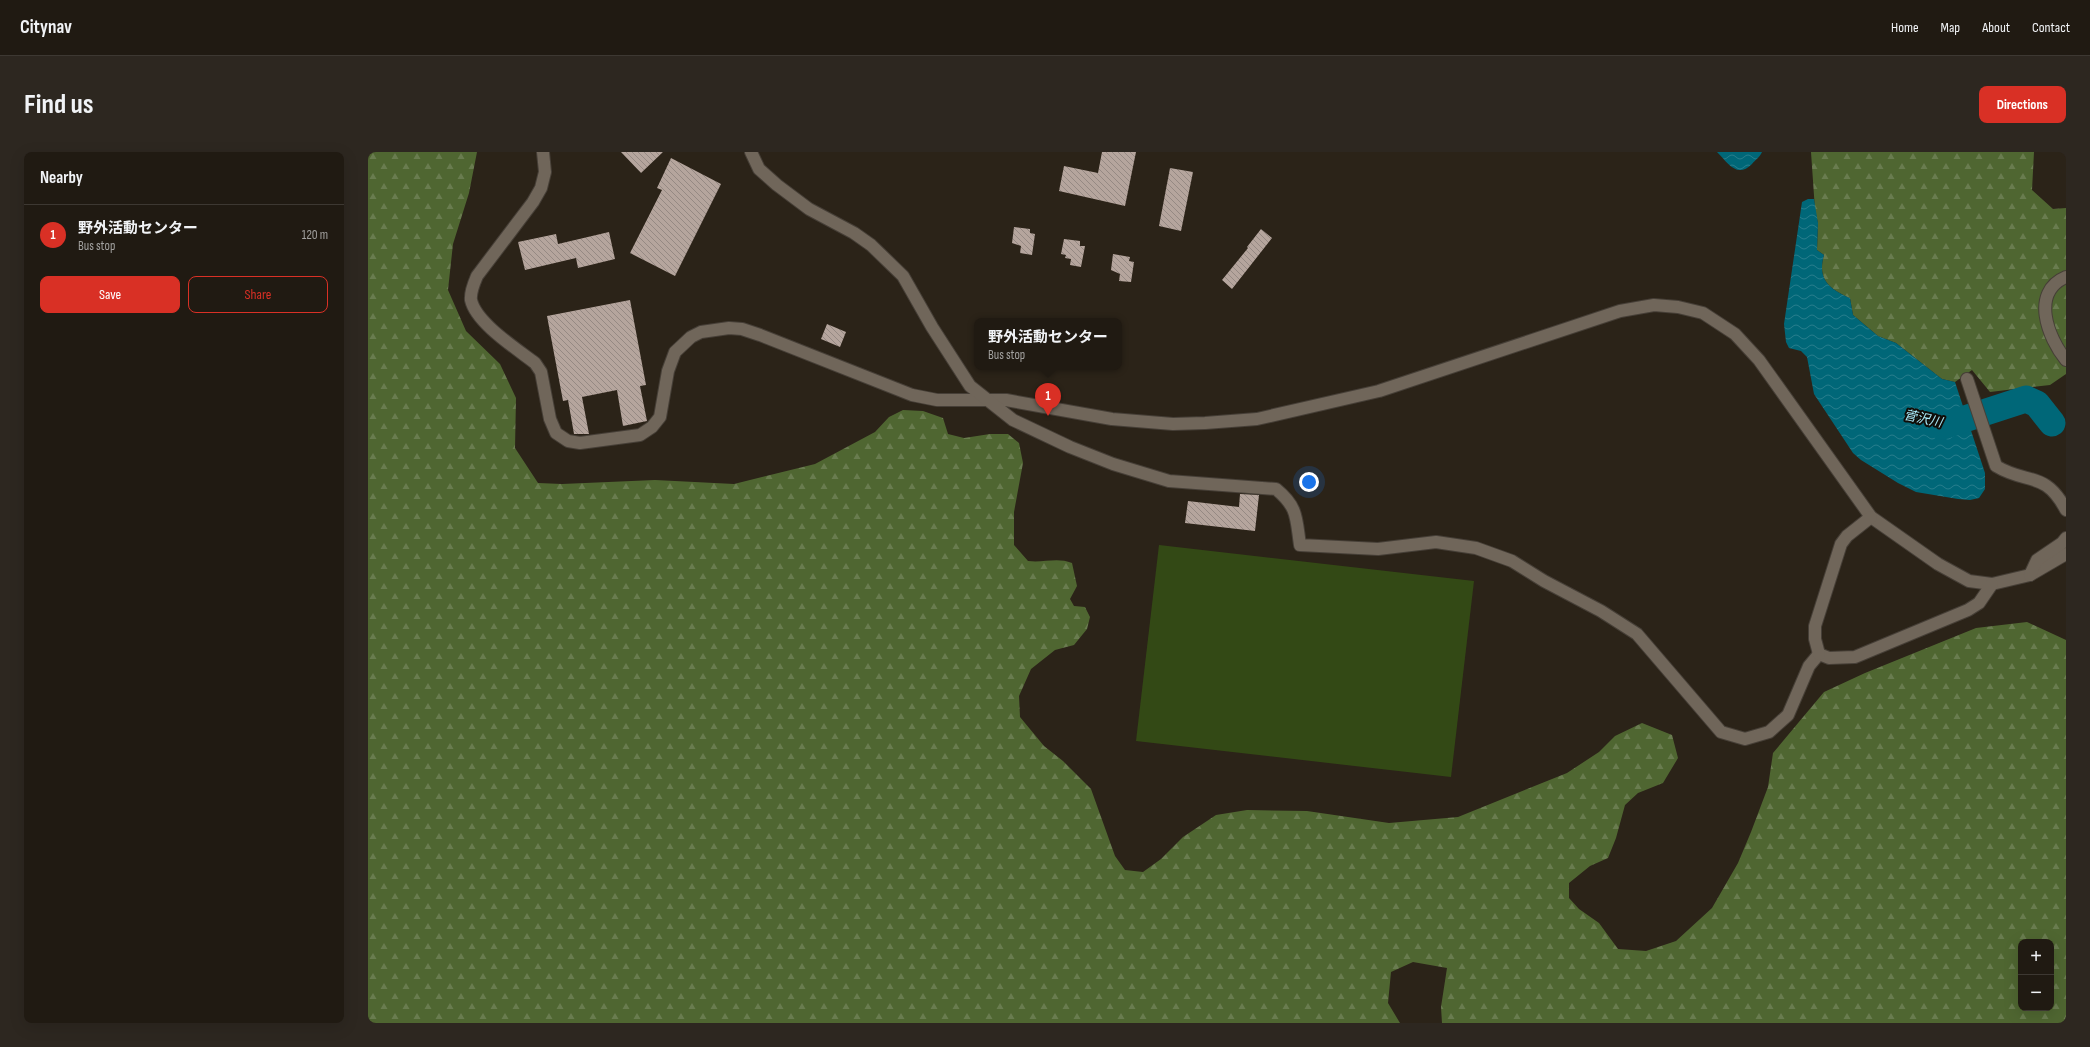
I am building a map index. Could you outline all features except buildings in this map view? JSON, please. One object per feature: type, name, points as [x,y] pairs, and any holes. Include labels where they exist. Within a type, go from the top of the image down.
[{"type":"street","points":[[543,152],[545,172],[541,188],[533,202],[477,276],[472,288],[471,299],[475,311],[485,323],[541,372],[550,419],[556,433],[568,441],[580,443],[640,435],[652,427],[660,417],[668,371],[675,352],[691,337],[701,332],[716,329],[742,329],[760,335],[912,395],[937,400],[1006,400],[1112,419],[1173,424],[1257,419],[1379,391],[1620,311],[1654,305],[1678,307],[1703,313],[1735,334],[1759,360],[1871,517],[1938,564],[1968,581],[1992,584],[2030,575],[2066,554]]},
{"type":"street","points":[[751,152],[759,169],[777,185],[809,209],[854,233],[889,262],[903,276],[932,327],[970,386],[1013,420],[1070,447],[1113,464],[1169,481],[1276,489],[1289,500],[1296,515],[1300,545],[1378,549],[1436,542],[1476,548],[1512,561],[1544,581],[1601,611],[1637,634],[1721,732],[1745,739],[1769,732],[1788,715],[1809,666],[1819,654]]},
{"type":"street","points":[[2066,277],[2056,281],[2048,296],[2044,310],[2047,328],[2056,346],[2066,360]]},
{"type":"street","points":[[1967,379],[1996,466],[2006,472],[2043,482],[2058,496],[2066,510]]},
{"type":"street","points":[[1819,654],[1815,639],[1815,626],[1841,544],[1847,536],[1871,517]]},
{"type":"street","points":[[2030,575],[2037,560],[2062,543],[2066,538]]},
{"type":"street","points":[[1819,654],[1829,658],[1855,657],[1968,610],[1979,603],[1992,584]]},
{"type":"green space","points":[[368,152],[477,152],[469,193],[453,244],[448,290],[466,331],[500,364],[516,398],[515,448],[538,483],[562,484],[655,480],[734,484],[815,464],[875,432],[889,417],[903,410],[923,411],[943,418],[948,434],[964,438],[990,434],[1008,434],[1019,443],[1023,463],[1014,512],[1014,545],[1028,561],[1061,560],[1072,563],[1077,586],[1070,599],[1074,606],[1085,607],[1090,617],[1087,629],[1074,645],[1055,650],[1031,669],[1019,696],[1020,717],[1044,746],[1063,761],[1091,789],[1115,856],[1125,870],[1143,872],[1161,859],[1183,837],[1216,815],[1247,810],[1307,811],[1389,823],[1458,817],[1567,773],[1599,752],[1615,736],[1642,723],[1672,735],[1678,758],[1663,783],[1638,793],[1625,805],[1616,838],[1608,858],[1590,866],[1569,883],[1569,898],[1579,909],[1599,923],[1618,949],[1646,951],[1676,941],[1712,908],[1738,863],[1751,832],[1768,787],[1773,753],[1824,692],[1865,673],[1976,628],[2027,622],[2066,640],[2066,1023],[1442,1023],[1441,1007],[1447,968],[1413,962],[1391,972],[1388,1003],[1400,1023],[368,1023]]},
{"type":"green space","points":[[1811,152],[2034,152],[2032,190],[2053,209],[2066,208],[2066,374],[2050,385],[1990,392],[1972,370],[1955,382],[1942,379],[1896,343],[1878,336],[1853,315],[1850,298],[1831,287],[1826,282],[1822,271],[1824,255],[1817,250],[1818,223],[1815,210]]},
{"type":"green space","points":[[1159,545],[1474,581],[1451,777],[1136,741]]},
{"type":"water","points":[[1717,152],[1762,152],[1747,168],[1737,170],[1729,165]]},
{"type":"water","points":[[1808,199],[1814,199],[1818,223],[1817,250],[1824,255],[1822,271],[1826,282],[1836,291],[1850,298],[1853,315],[1878,336],[1896,343],[1942,379],[1955,382],[1985,473],[1985,489],[1979,498],[1970,500],[1958,499],[1916,492],[1898,483],[1861,460],[1853,453],[1814,394],[1807,357],[1801,351],[1789,348],[1786,342],[1784,324],[1802,202]]},
{"type":"waterway","name":"菅沢川","points":[[1932,423],[1943,426],[2026,399],[2037,404],[2052,423]]},
{"type":"place","name":"野外活動センター","points":[[1048,416]]}]
